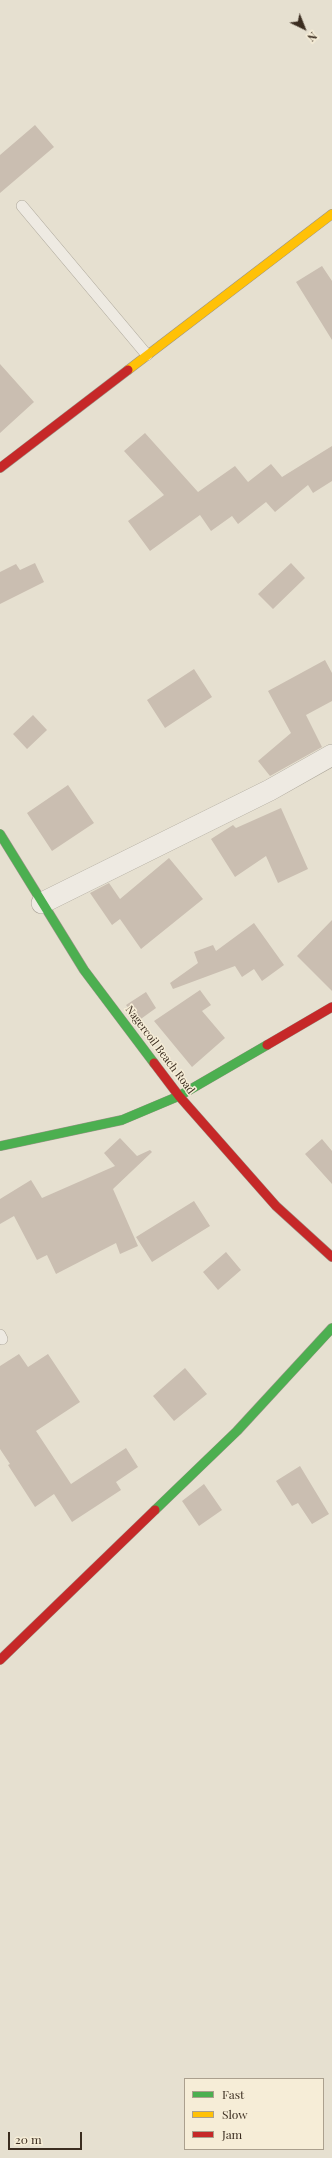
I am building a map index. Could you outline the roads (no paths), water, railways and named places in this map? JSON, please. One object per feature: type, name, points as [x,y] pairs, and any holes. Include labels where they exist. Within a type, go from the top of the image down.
[{"type":"street","points":[[0,468],[332,214]]},
{"type":"street","points":[[42,903],[270,790],[332,755]]},
{"type":"street","name":"Nagercoil Beach Road","points":[[0,834],[84,970],[179,1096],[276,1206],[332,1257]]},
{"type":"street","points":[[0,1146],[122,1120],[179,1096],[332,1007]]},
{"type":"street","points":[[0,1660],[237,1431],[332,1328]]},
{"type":"lane","points":[[22,206],[147,355]]}]
